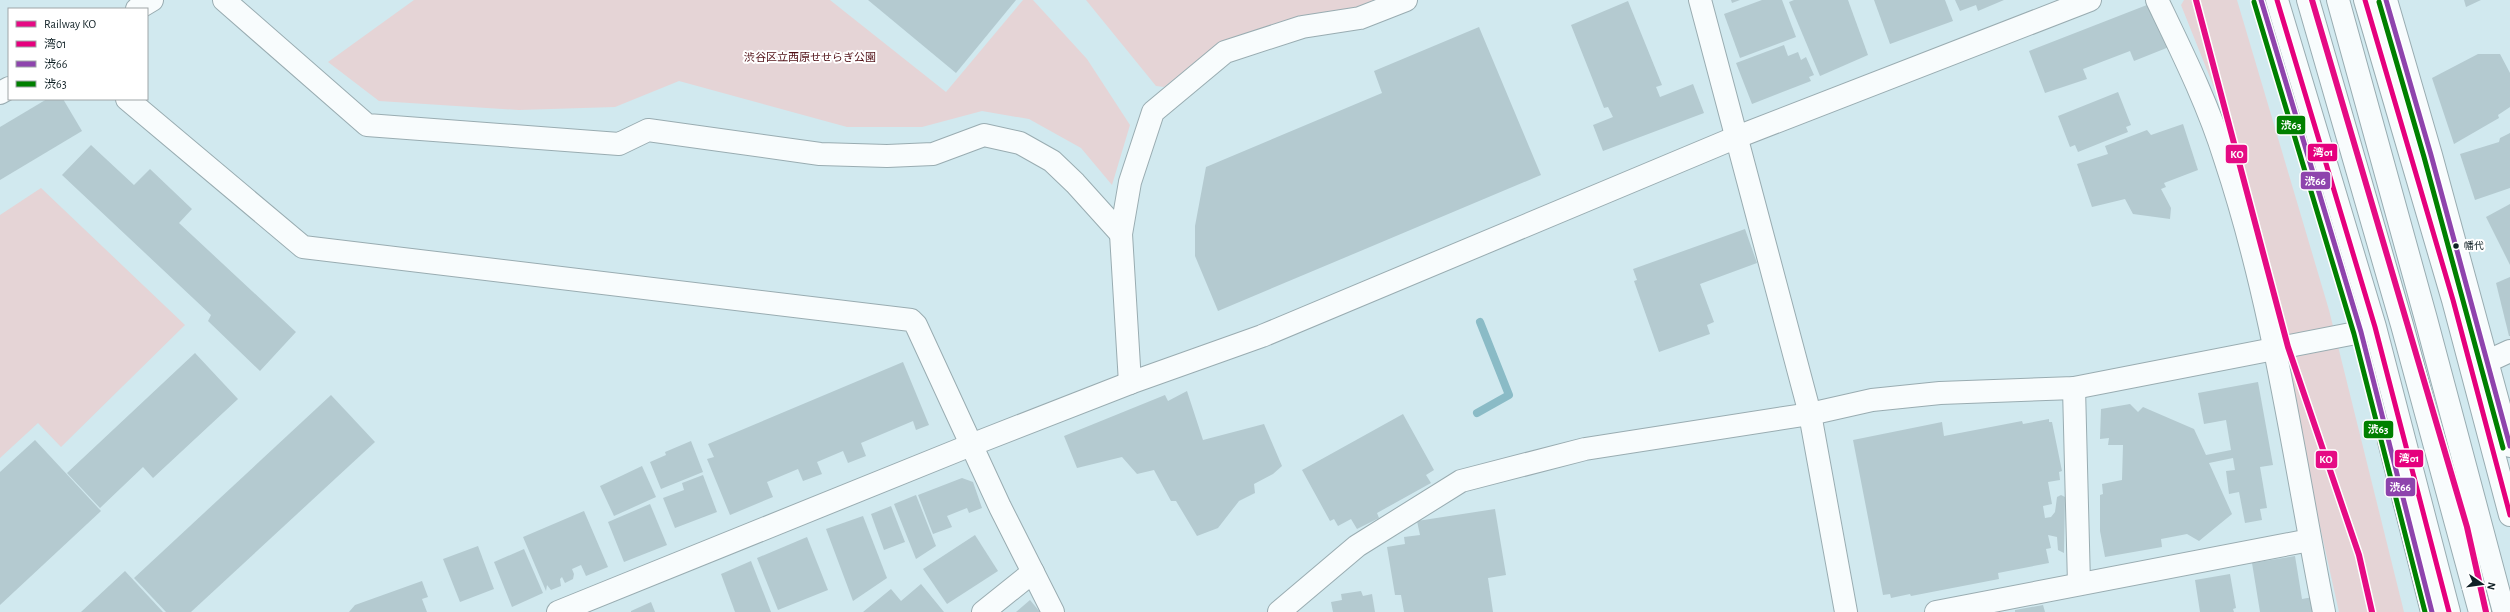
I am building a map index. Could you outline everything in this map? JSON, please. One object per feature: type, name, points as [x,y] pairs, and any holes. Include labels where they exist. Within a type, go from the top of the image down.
[{"type":"main road","points":[[139,8],[152,0]]},
{"type":"main road","points":[[224,0],[367,126],[619,144],[648,130],[820,154],[879,155],[933,154],[984,135],[1020,143],[1052,161],[1075,183],[1121,234]]},
{"type":"main road","points":[[1130,383],[1121,234],[1130,182],[1153,112],[1225,52],[1302,27],[1360,18],[1406,0]]},
{"type":"main road","points":[[1700,0],[1810,414],[1846,612]]},
{"type":"main road","points":[[558,612],[971,445],[1130,383],[1262,336],[1737,137],[2090,0]]},
{"type":"main road","points":[[2157,0],[2201,95],[2225,158],[2276,350],[2324,612]]},
{"type":"main road","points":[[2261,0],[2361,332],[2432,612]]},
{"type":"main road","points":[[2277,0],[2375,327],[2449,612]]},
{"type":"main road","points":[[2308,0],[2402,325],[2480,612]]},
{"type":"main road","points":[[2338,0],[2504,612]]},
{"type":"main road","points":[[2365,0],[2454,300],[2510,515]]},
{"type":"main road","points":[[2386,0],[2431,155],[2510,446]]},
{"type":"main road","points":[[128,100],[303,247],[911,320],[916,325],[971,445],[1053,612]]},
{"type":"main road","points":[[1279,612],[1356,546],[1461,481],[1585,449],[1810,414],[1872,400],[1940,393],[2074,388],[2276,350],[2361,332]]},
{"type":"main road","points":[[2486,362],[2510,351]]},
{"type":"main road","points":[[2074,388],[2079,584]]},
{"type":"main road","points":[[1936,612],[2310,540]]},
{"type":"main road","points":[[983,612],[1033,572]]},
{"type":"green space","name":"渋谷区立西原せせらぎ公園","points":[[414,0],[830,0],[946,92],[1023,0],[1033,0],[1087,59],[1130,125],[1112,185],[1081,148],[1029,119],[982,111],[922,127],[847,127],[679,81],[615,107],[519,110],[379,101],[328,62]]},
{"type":"green space","points":[[1086,0],[1386,0],[1222,42],[1164,87],[1156,86]]},
{"type":"green space","points":[[2184,0],[2237,0],[2329,310],[2404,612],[2339,612],[2276,329],[2264,248],[2219,100],[2181,5]]},
{"type":"green space","points":[[41,188],[185,325],[61,447],[38,423],[0,458],[0,215]]},
{"type":"building","points":[[868,0],[1016,0],[956,73]]},
{"type":"building","points":[[1731,0],[1740,0],[1732,3]]},
{"type":"building","points":[[1762,0],[1782,0],[1796,37],[1740,58],[1724,14]]},
{"type":"building","points":[[1794,0],[1848,0],[1868,55],[1820,76],[1789,2]]},
{"type":"building","points":[[1874,0],[1945,0],[1953,21],[1890,44]]},
{"type":"building","points":[[1955,0],[2004,0],[1978,11],[1976,5],[1960,11]]},
{"type":"building","points":[[2464,0],[2481,0],[2466,7]]},
{"type":"building","points":[[1628,1],[1662,85],[1656,87],[1660,97],[1693,84],[1704,113],[1603,151],[1593,125],[1613,117],[1608,107],[1604,108],[1571,25]]},
{"type":"building","points":[[2152,3],[2169,47],[2134,61],[2130,51],[2083,69],[2087,79],[2045,93],[2029,51]]},
{"type":"building","points":[[1479,27],[1541,175],[1218,311],[1195,256],[1195,226],[1206,167],[1382,93],[1374,71]]},
{"type":"building","points":[[1784,45],[1788,56],[1798,52],[1801,60],[1806,57],[1814,75],[1809,77],[1811,81],[1752,104],[1736,63]]},
{"type":"building","points":[[2478,54],[2500,54],[2510,73],[2510,107],[2498,115],[2499,118],[2454,144],[2432,78]]},
{"type":"building","points":[[2118,92],[2131,125],[2126,127],[2128,132],[2078,152],[2075,145],[2070,147],[2058,116]]},
{"type":"building","points":[[45,100],[64,100],[82,131],[0,180],[0,127]]},
{"type":"building","points":[[2183,124],[2198,170],[2164,183],[2166,187],[2161,189],[2171,208],[2170,219],[2133,214],[2125,199],[2092,207],[2077,164],[2108,154],[2105,146],[2147,130],[2151,135]]},
{"type":"building","points":[[2510,133],[2510,188],[2475,200],[2460,154],[2499,142],[2500,138]]},
{"type":"building","points":[[91,145],[134,185],[150,169],[192,209],[179,223],[296,332],[260,371],[208,321],[211,315],[62,175]]},
{"type":"building","points":[[2510,204],[2510,265],[2486,217]]},
{"type":"building","points":[[1745,229],[1757,263],[1700,284],[1714,322],[1707,325],[1710,334],[1659,352],[1634,281],[1637,280],[1633,269]]},
{"type":"building","points":[[2510,277],[2510,336],[2509,336],[2496,283]]},
{"type":"building","points":[[195,353],[238,399],[153,478],[143,467],[100,508],[67,473]]},
{"type":"building","points":[[903,362],[929,425],[916,430],[913,421],[861,443],[866,456],[848,463],[843,451],[817,462],[822,474],[803,481],[798,469],[767,482],[773,497],[730,515],[707,459],[714,457],[708,444]]},
{"type":"building","points":[[2258,382],[2273,465],[2260,467],[2267,508],[2260,509],[2262,520],[2245,523],[2239,492],[2229,494],[2226,471],[2235,470],[2233,458],[2209,463],[2232,514],[2199,541],[2187,534],[2161,539],[2162,547],[2105,557],[2100,531],[2100,495],[2103,494],[2102,484],[2122,480],[2123,445],[2108,445],[2109,438],[2100,439],[2101,409],[2130,404],[2138,412],[2143,407],[2194,429],[2206,455],[2231,450],[2226,420],[2204,424],[2198,393]]},
{"type":"building","points":[[1187,391],[1203,440],[1264,424],[1282,466],[1273,474],[1254,484],[1255,493],[1239,501],[1218,528],[1197,536],[1176,501],[1171,501],[1154,470],[1137,474],[1122,457],[1077,468],[1064,436],[1165,395],[1168,401]]},
{"type":"building","points":[[331,395],[375,442],[191,612],[166,612],[134,578]]},
{"type":"building","points":[[1403,414],[1434,470],[1426,475],[1431,483],[1377,513],[1379,518],[1357,529],[1351,519],[1338,526],[1334,519],[1330,521],[1302,470]]},
{"type":"building","points":[[2049,419],[2049,422],[2052,422],[2062,471],[2059,472],[2060,480],[2048,482],[2052,504],[2043,506],[2045,518],[2051,517],[2055,512],[2057,497],[2061,495],[2065,497],[2064,553],[2058,550],[2057,537],[2048,535],[2051,548],[2046,549],[2049,563],[1998,573],[1999,579],[1911,596],[1910,594],[1891,598],[1890,594],[1883,595],[1853,440],[1942,422],[1944,436],[2022,421],[2023,424]]},
{"type":"building","points":[[35,440],[101,511],[0,605],[0,472]]},
{"type":"building","points":[[691,441],[703,472],[661,489],[650,462],[666,455],[665,452]]},
{"type":"building","points":[[642,466],[656,497],[614,516],[600,486]]},
{"type":"building","points":[[703,475],[717,512],[675,528],[663,498],[684,490],[682,483]]},
{"type":"building","points":[[962,478],[973,482],[982,508],[969,513],[967,508],[947,516],[952,527],[933,534],[918,495]]},
{"type":"building","points":[[916,495],[936,546],[916,559],[894,504]]},
{"type":"building","points":[[650,504],[667,545],[624,562],[608,522]]},
{"type":"building","points":[[891,506],[905,542],[884,550],[871,514]]},
{"type":"building","points":[[1495,509],[1506,575],[1488,578],[1493,612],[1404,612],[1401,595],[1395,595],[1387,547],[1405,544],[1404,537],[1420,535],[1417,521]]},
{"type":"building","points":[[584,511],[608,567],[586,576],[581,565],[572,569],[574,574],[573,579],[565,583],[562,577],[560,579],[561,586],[551,590],[547,585],[546,591],[523,537]]},
{"type":"building","points":[[863,516],[887,578],[853,601],[826,529]]},
{"type":"building","points":[[975,535],[998,571],[947,604],[923,569]]},
{"type":"building","points":[[807,537],[828,590],[778,610],[757,558]]},
{"type":"building","points":[[478,546],[494,589],[460,602],[443,559]]},
{"type":"building","points":[[524,549],[543,593],[512,607],[494,562]]},
{"type":"building","points":[[2295,556],[2302,599],[2313,597],[2315,612],[2260,612],[2252,563]]},
{"type":"building","points":[[751,561],[771,612],[735,612],[721,574]]},
{"type":"building","points":[[125,571],[163,612],[81,612]]},
{"type":"building","points":[[2230,574],[2236,608],[2233,609],[2234,612],[2200,612],[2195,580]]},
{"type":"building","points":[[422,581],[428,597],[422,599],[427,612],[349,612],[355,605]]},
{"type":"building","points":[[921,584],[944,612],[863,612],[891,589],[901,601]]},
{"type":"building","points":[[1361,591],[1363,596],[1372,594],[1375,612],[1333,612],[1331,602],[1342,600],[1341,594]]},
{"type":"building","points":[[1030,600],[1040,612],[1016,612]]},
{"type":"building","points":[[651,602],[655,612],[631,612],[631,611]]},
{"type":"building","points":[[2043,605],[2045,612],[2015,612],[2015,610]]},
{"type":"waterway","points":[[1477,413],[1509,395],[1480,322]]},
{"type":"rail line","name":"KO","points":[[2196,0],[2288,347],[2359,555],[2372,612]]},
{"type":"rail line","name":"KO","points":[[2312,0],[2467,527],[2486,612]]},
{"type":"transit line","name":"渋66","points":[[2261,0],[2361,332],[2432,612]]},
{"type":"transit line","name":"湾01","points":[[2277,0],[2375,327],[2449,612]]},
{"type":"transit line","name":"湾01","points":[[2365,0],[2453,300],[2510,515]]},
{"type":"transit line","name":"渋66","points":[[2386,0],[2431,155],[2510,446]]},
{"type":"transit line","name":"渋63","points":[[2254,2],[2354,334],[2425,612]]},
{"type":"transit line","name":"渋63","points":[[2379,2],[2424,157],[2503,448]]},
{"type":"place","name":"幡代","points":[[2456,246]]}]
